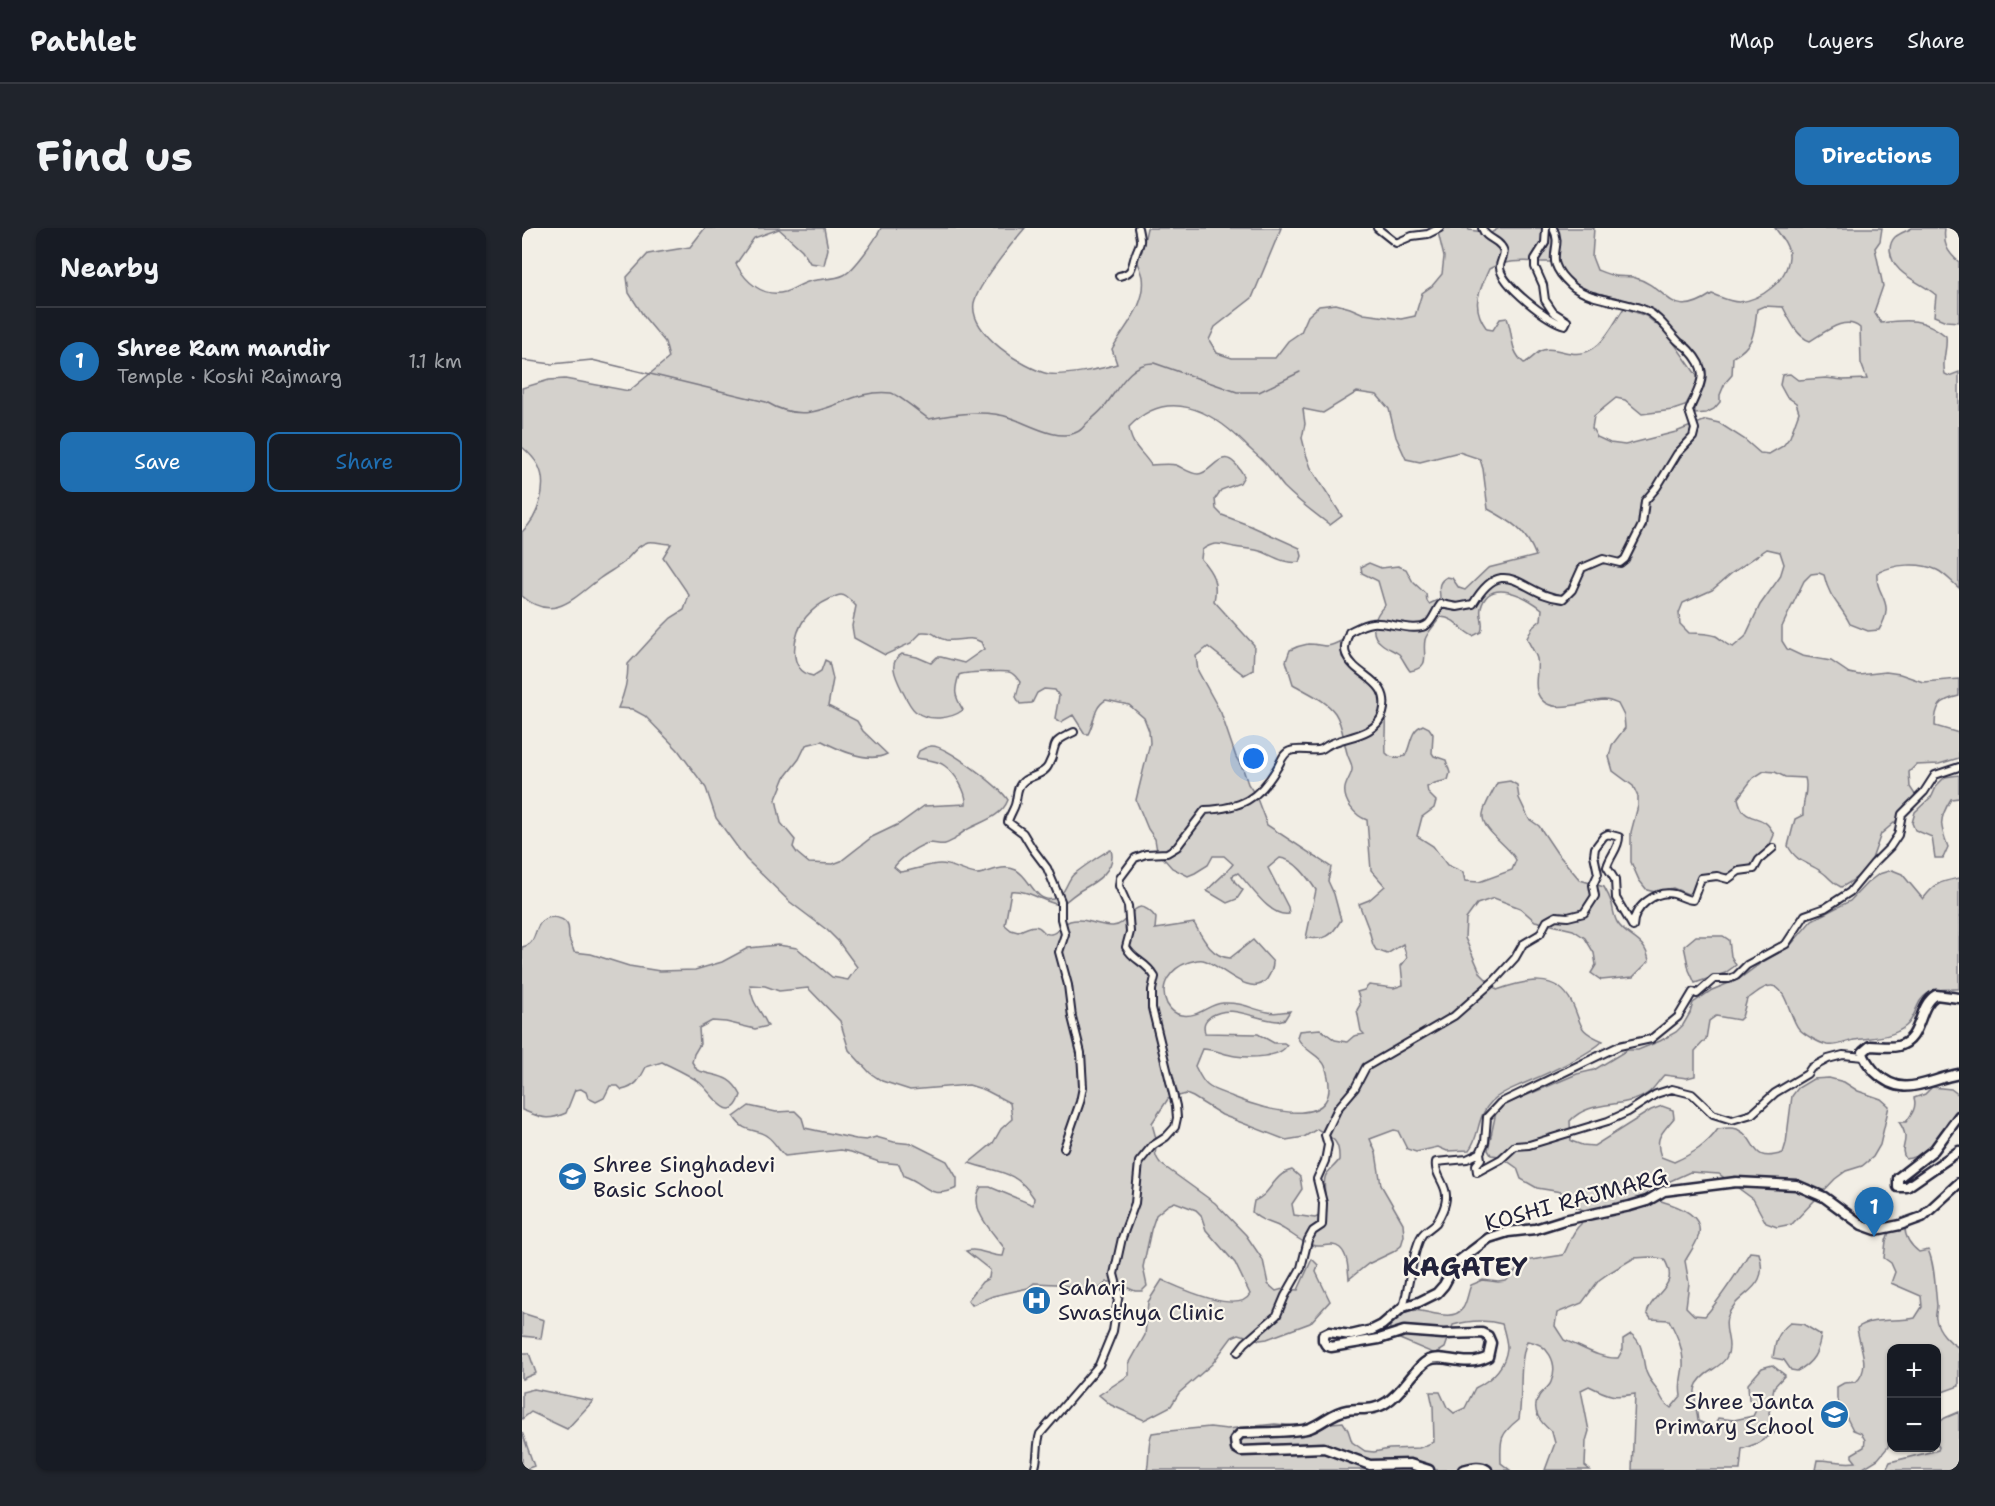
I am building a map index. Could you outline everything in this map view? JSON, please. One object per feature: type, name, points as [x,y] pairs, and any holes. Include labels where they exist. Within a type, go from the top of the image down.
[{"type":"main road","points":[[1959,998],[1942,995],[1931,998],[1915,1034],[1908,1042],[1897,1047],[1870,1046],[1863,1052],[1864,1057],[1882,1078],[1898,1087],[1908,1088],[1959,1074]]},
{"type":"main road","points":[[1959,1116],[1934,1150],[1898,1178],[1898,1187],[1907,1187],[1959,1151]]},
{"type":"main road","name":"KOSHI RAJMARG","points":[[1429,1470],[1410,1464],[1375,1467],[1324,1448],[1241,1451],[1234,1444],[1234,1439],[1240,1433],[1310,1428],[1347,1410],[1369,1410],[1382,1406],[1399,1393],[1430,1359],[1475,1362],[1490,1354],[1492,1348],[1490,1340],[1482,1333],[1443,1334],[1404,1331],[1379,1339],[1331,1347],[1324,1343],[1323,1335],[1329,1332],[1351,1335],[1372,1330],[1382,1325],[1403,1307],[1437,1293],[1456,1263],[1489,1238],[1630,1206],[1647,1201],[1664,1191],[1736,1182],[1796,1185],[1824,1197],[1854,1221],[1876,1230],[1922,1217],[1959,1183]]},
{"type":"main road","points":[[1463,1470],[1474,1467],[1483,1467],[1487,1470]]},
{"type":"street","points":[[1119,276],[1133,269],[1135,255],[1141,245],[1138,228]]},
{"type":"street","points":[[1377,228],[1396,243],[1412,236],[1428,234],[1440,228]]},
{"type":"street","points":[[1482,228],[1488,238],[1501,245],[1504,253],[1500,266],[1502,272],[1523,299],[1544,315],[1565,325],[1567,321],[1553,312],[1545,300],[1543,285],[1535,267],[1535,259],[1545,243],[1546,228]]},
{"type":"street","points":[[1034,1470],[1038,1458],[1037,1445],[1040,1434],[1099,1365],[1113,1331],[1119,1293],[1114,1274],[1122,1238],[1135,1203],[1139,1162],[1152,1146],[1166,1137],[1175,1127],[1177,1118],[1169,1072],[1152,1008],[1155,977],[1148,966],[1130,956],[1126,947],[1130,932],[1128,906],[1119,886],[1120,878],[1135,858],[1146,854],[1167,853],[1177,847],[1205,810],[1230,808],[1250,800],[1269,780],[1283,756],[1289,751],[1321,750],[1329,744],[1346,740],[1375,727],[1383,714],[1384,699],[1379,687],[1346,654],[1345,645],[1349,632],[1372,622],[1391,623],[1411,628],[1425,626],[1430,623],[1441,604],[1457,607],[1473,604],[1488,582],[1498,578],[1510,578],[1526,584],[1545,596],[1563,599],[1572,590],[1582,568],[1603,559],[1620,563],[1625,559],[1642,525],[1645,501],[1657,487],[1677,454],[1693,437],[1695,429],[1689,411],[1703,379],[1703,372],[1689,349],[1647,311],[1576,290],[1570,285],[1555,268],[1553,260],[1555,232],[1552,228]]},
{"type":"street","points":[[1064,1148],[1083,1087],[1081,1053],[1059,952],[1065,934],[1061,919],[1061,902],[1047,868],[1023,833],[1011,826],[1008,820],[1016,804],[1018,787],[1023,781],[1045,771],[1049,766],[1053,747],[1059,739],[1074,732]]},
{"type":"street","points":[[1864,1057],[1843,1055],[1828,1059],[1775,1093],[1752,1114],[1732,1120],[1713,1114],[1703,1107],[1692,1094],[1672,1089],[1656,1094],[1628,1112],[1608,1121],[1515,1146],[1501,1159],[1477,1172],[1476,1165],[1485,1142],[1487,1117],[1500,1103],[1619,1046],[1651,1039],[1678,1017],[1693,992],[1697,994],[1714,979],[1736,976],[1747,965],[1785,944],[1805,915],[1832,905],[1850,892],[1860,881],[1898,835],[1902,814],[1924,792],[1935,776],[1959,767]]},
{"type":"street","points":[[1238,1352],[1277,1315],[1301,1268],[1308,1240],[1313,1231],[1322,1225],[1323,1203],[1317,1179],[1325,1161],[1328,1145],[1325,1135],[1338,1108],[1355,1088],[1366,1067],[1454,1016],[1495,980],[1515,958],[1522,944],[1539,934],[1547,921],[1557,916],[1568,917],[1584,913],[1595,896],[1593,885],[1598,874],[1595,848],[1604,836],[1608,834],[1619,837],[1617,848],[1610,856],[1607,867],[1615,880],[1616,898],[1633,927],[1635,914],[1651,898],[1673,893],[1693,900],[1701,878],[1717,876],[1728,879],[1738,871],[1754,869],[1759,860],[1773,848]]},
{"type":"street","points":[[1403,1307],[1422,1236],[1436,1223],[1446,1198],[1446,1191],[1436,1162],[1467,1159],[1480,1152]]},
{"type":"shaded area","points":[[705,228],[824,228],[828,249],[824,265],[810,263],[802,250],[779,229],[754,238],[736,264],[756,287],[769,293],[777,293],[811,281],[844,275],[864,254],[881,228],[1025,228],[996,264],[982,286],[974,303],[975,314],[980,326],[989,337],[1013,357],[1038,371],[1064,374],[1117,364],[1112,349],[1134,315],[1142,297],[1143,277],[1137,260],[1142,251],[1147,228],[1281,228],[1252,298],[1215,327],[1209,340],[1217,353],[1232,358],[1275,358],[1288,341],[1301,332],[1308,316],[1319,306],[1336,304],[1364,314],[1401,319],[1415,316],[1422,293],[1432,286],[1442,274],[1444,257],[1437,228],[1468,228],[1491,233],[1499,228],[1549,228],[1553,234],[1551,262],[1512,262],[1489,269],[1478,299],[1479,313],[1487,329],[1493,330],[1500,319],[1507,318],[1514,348],[1524,363],[1546,349],[1571,353],[1589,351],[1603,340],[1624,308],[1646,316],[1667,333],[1700,380],[1685,406],[1673,410],[1642,414],[1625,400],[1616,398],[1594,416],[1592,428],[1597,437],[1610,443],[1625,445],[1676,432],[1706,420],[1719,423],[1744,439],[1760,453],[1769,454],[1783,446],[1790,437],[1799,412],[1796,403],[1786,396],[1780,385],[1782,375],[1790,374],[1798,380],[1867,379],[1861,363],[1860,328],[1854,324],[1841,324],[1810,341],[1797,332],[1783,307],[1764,306],[1757,309],[1752,337],[1746,348],[1733,357],[1732,375],[1725,383],[1720,402],[1706,413],[1695,414],[1695,402],[1704,385],[1706,371],[1694,350],[1655,310],[1574,285],[1560,270],[1556,258],[1555,228],[1594,228],[1592,257],[1597,270],[1646,282],[1678,304],[1687,305],[1712,294],[1739,302],[1756,298],[1772,288],[1783,274],[1789,257],[1787,246],[1775,228],[1882,228],[1880,241],[1875,248],[1883,286],[1874,312],[1881,323],[1915,321],[1938,330],[1946,336],[1945,374],[1949,376],[1959,372],[1959,588],[1946,576],[1930,567],[1899,566],[1877,573],[1886,612],[1879,630],[1868,631],[1850,624],[1829,591],[1824,575],[1811,574],[1804,581],[1782,627],[1782,641],[1787,649],[1802,656],[1831,661],[1849,673],[1859,675],[1886,672],[1923,682],[1959,679],[1959,696],[1940,705],[1936,713],[1935,726],[1959,733],[1959,758],[1939,764],[1916,765],[1909,772],[1910,787],[1916,796],[1904,806],[1902,816],[1881,834],[1868,870],[1841,887],[1822,872],[1799,859],[1788,846],[1795,819],[1803,815],[1805,778],[1785,777],[1775,772],[1764,771],[1753,778],[1738,798],[1745,813],[1765,822],[1774,835],[1762,855],[1749,866],[1734,873],[1703,875],[1694,891],[1688,894],[1673,888],[1655,892],[1647,890],[1639,880],[1631,862],[1631,832],[1638,797],[1633,786],[1613,771],[1609,757],[1612,745],[1625,728],[1624,716],[1618,704],[1608,700],[1557,706],[1541,699],[1536,687],[1537,659],[1527,638],[1533,627],[1541,620],[1542,609],[1527,599],[1509,592],[1492,593],[1485,598],[1481,608],[1481,632],[1473,636],[1454,622],[1441,617],[1426,637],[1424,663],[1410,671],[1399,654],[1377,640],[1374,624],[1385,605],[1378,581],[1362,573],[1361,567],[1369,563],[1381,568],[1398,566],[1406,569],[1413,582],[1426,594],[1429,604],[1440,599],[1440,584],[1447,577],[1452,578],[1459,588],[1465,590],[1488,568],[1536,556],[1523,533],[1488,509],[1480,459],[1459,452],[1420,462],[1406,459],[1396,437],[1389,409],[1377,395],[1357,392],[1323,413],[1303,409],[1305,424],[1302,438],[1311,468],[1342,516],[1330,525],[1289,492],[1264,462],[1231,431],[1203,413],[1173,406],[1158,408],[1143,415],[1129,427],[1134,443],[1151,465],[1176,465],[1198,474],[1204,473],[1219,461],[1230,460],[1244,476],[1240,483],[1221,490],[1215,499],[1216,509],[1222,515],[1300,548],[1302,556],[1300,562],[1281,560],[1256,550],[1221,544],[1210,545],[1202,550],[1201,559],[1209,569],[1215,583],[1214,601],[1254,645],[1253,670],[1244,675],[1208,647],[1196,656],[1198,671],[1221,713],[1236,757],[1256,796],[1267,825],[1331,867],[1328,881],[1341,920],[1331,934],[1323,938],[1306,938],[1316,890],[1301,870],[1286,859],[1280,858],[1268,868],[1288,907],[1289,914],[1282,914],[1261,900],[1238,873],[1232,876],[1243,890],[1237,899],[1227,903],[1207,891],[1233,864],[1224,856],[1213,856],[1208,865],[1188,876],[1172,868],[1157,851],[1155,839],[1148,829],[1136,800],[1150,743],[1149,731],[1144,718],[1129,705],[1106,700],[1096,711],[1088,734],[1085,734],[1073,715],[1061,722],[1057,721],[1055,718],[1059,696],[1055,690],[1044,689],[1037,693],[1032,703],[1020,704],[1016,697],[1020,682],[1012,673],[975,672],[959,675],[956,693],[963,710],[946,717],[926,717],[915,711],[903,692],[894,669],[897,658],[902,654],[931,663],[937,657],[941,657],[964,663],[984,649],[981,642],[972,639],[946,640],[922,632],[911,643],[885,655],[854,638],[852,626],[856,606],[847,597],[838,596],[816,607],[801,624],[795,641],[795,659],[804,672],[813,676],[821,671],[825,660],[829,662],[833,679],[828,706],[857,721],[863,731],[887,754],[879,757],[863,757],[845,752],[822,741],[806,745],[799,759],[785,777],[776,799],[781,823],[795,840],[793,847],[797,853],[809,863],[833,864],[841,861],[872,837],[899,824],[924,806],[966,804],[962,789],[949,769],[939,762],[916,758],[919,751],[930,746],[949,753],[984,777],[1008,800],[998,813],[968,829],[954,840],[943,844],[926,844],[910,852],[894,867],[900,872],[940,864],[976,874],[999,868],[1010,868],[1021,873],[1042,897],[1053,899],[1063,891],[1073,875],[1111,850],[1111,863],[1104,874],[1061,905],[1024,892],[1011,891],[1005,925],[1018,932],[1033,926],[1047,934],[1056,932],[1067,922],[1075,920],[1112,926],[1118,925],[1137,908],[1142,907],[1156,918],[1155,929],[1194,923],[1212,950],[1223,957],[1230,958],[1253,940],[1273,962],[1270,975],[1260,984],[1244,983],[1210,963],[1199,960],[1177,968],[1165,984],[1167,1004],[1176,1014],[1193,1015],[1223,1003],[1271,1013],[1290,1011],[1285,1019],[1278,1021],[1227,1011],[1219,1012],[1207,1020],[1204,1025],[1205,1033],[1258,1034],[1274,1043],[1287,1045],[1284,1049],[1271,1055],[1256,1057],[1235,1056],[1202,1049],[1195,1066],[1205,1083],[1216,1090],[1265,1108],[1300,1112],[1315,1109],[1325,1101],[1329,1087],[1325,1066],[1300,1042],[1297,1037],[1299,1031],[1320,1029],[1335,1040],[1347,1042],[1354,1036],[1364,1034],[1361,1031],[1357,1010],[1360,1005],[1357,992],[1369,985],[1394,988],[1403,985],[1401,966],[1407,958],[1403,944],[1387,954],[1376,950],[1359,904],[1369,900],[1385,886],[1371,870],[1367,820],[1354,812],[1346,798],[1345,788],[1352,768],[1338,718],[1326,704],[1293,684],[1286,661],[1290,650],[1299,646],[1308,644],[1327,646],[1341,641],[1342,657],[1370,683],[1381,698],[1386,716],[1386,753],[1388,755],[1395,758],[1405,756],[1415,731],[1423,725],[1429,728],[1433,734],[1432,753],[1446,760],[1450,773],[1448,780],[1427,787],[1428,793],[1436,801],[1434,808],[1422,817],[1417,836],[1433,846],[1447,865],[1463,872],[1465,881],[1479,882],[1512,870],[1516,860],[1486,826],[1483,814],[1497,783],[1510,781],[1517,785],[1519,798],[1529,819],[1539,826],[1557,853],[1580,880],[1604,887],[1617,922],[1644,947],[1647,953],[1649,961],[1633,977],[1601,980],[1591,973],[1596,965],[1594,953],[1585,938],[1573,930],[1535,921],[1520,908],[1494,898],[1477,904],[1466,919],[1465,938],[1481,974],[1497,990],[1518,983],[1539,981],[1558,986],[1572,1003],[1584,1030],[1603,1041],[1577,1059],[1508,1090],[1496,1098],[1483,1114],[1469,1150],[1447,1151],[1438,1147],[1416,1152],[1407,1149],[1398,1131],[1394,1130],[1370,1139],[1376,1153],[1381,1185],[1403,1223],[1404,1236],[1401,1246],[1368,1264],[1349,1279],[1346,1258],[1340,1248],[1334,1245],[1317,1246],[1307,1243],[1252,1212],[1254,1201],[1260,1198],[1280,1176],[1292,1170],[1300,1177],[1302,1189],[1292,1204],[1294,1215],[1315,1218],[1326,1213],[1325,1178],[1339,1160],[1337,1144],[1334,1141],[1317,1129],[1304,1137],[1286,1140],[1222,1115],[1186,1094],[1168,1099],[1152,1123],[1156,1139],[1156,1154],[1161,1164],[1215,1203],[1246,1235],[1263,1260],[1268,1284],[1276,1291],[1298,1290],[1312,1259],[1318,1265],[1316,1272],[1330,1301],[1310,1323],[1267,1339],[1260,1340],[1239,1334],[1232,1337],[1212,1364],[1179,1393],[1171,1406],[1144,1420],[1111,1405],[1099,1395],[1129,1375],[1129,1364],[1145,1335],[1148,1302],[1162,1280],[1222,1301],[1244,1300],[1250,1294],[1235,1263],[1206,1230],[1201,1215],[1196,1210],[1175,1202],[1156,1215],[1143,1267],[1147,1286],[1142,1291],[1135,1291],[1114,1282],[1107,1282],[1093,1290],[1034,1283],[1028,1288],[993,1296],[972,1305],[968,1300],[982,1282],[989,1278],[990,1270],[966,1251],[976,1250],[1003,1256],[1005,1249],[988,1228],[979,1212],[977,1204],[981,1187],[990,1187],[1033,1205],[1034,1198],[1013,1177],[969,1163],[993,1143],[1001,1129],[1012,1119],[1010,1103],[985,1090],[969,1085],[910,1090],[882,1081],[870,1073],[849,1050],[840,1021],[808,988],[779,991],[765,986],[750,985],[754,1002],[768,1026],[755,1029],[712,1021],[699,1028],[700,1044],[692,1062],[697,1070],[722,1077],[737,1088],[741,1095],[737,1105],[731,1109],[720,1105],[695,1079],[662,1062],[646,1067],[631,1087],[622,1090],[618,1086],[610,1086],[604,1098],[596,1102],[588,1098],[586,1092],[581,1089],[575,1090],[566,1113],[559,1116],[544,1118],[522,1110],[522,947],[530,943],[541,922],[547,918],[558,918],[565,921],[574,952],[591,954],[629,966],[660,971],[695,970],[722,962],[748,948],[778,945],[797,948],[832,977],[848,980],[857,967],[827,930],[790,902],[746,859],[716,818],[706,788],[678,750],[645,716],[632,709],[618,708],[626,687],[628,664],[671,618],[684,610],[689,595],[663,557],[671,544],[644,543],[623,563],[563,605],[544,607],[533,604],[522,596],[522,532],[537,510],[542,482],[538,465],[522,447],[522,388],[549,380],[565,379],[629,391],[669,358],[665,342],[645,318],[629,293],[627,277],[648,254],[690,247]],"holes":[[[1767,549],[1780,552],[1784,564],[1780,577],[1760,605],[1745,637],[1733,647],[1716,636],[1689,633],[1680,624],[1679,613],[1683,603],[1712,590]]]},
{"type":"shaded area","points":[[1912,228],[1945,228],[1947,247],[1951,255],[1959,262],[1959,322],[1946,321],[1934,316],[1936,295],[1901,272],[1892,259],[1890,248],[1893,240]]},
{"type":"shaded area","points":[[1959,775],[1959,798],[1951,799],[1942,818],[1943,834],[1948,847],[1943,858],[1935,858],[1932,837],[1915,830],[1912,823],[1915,812],[1932,796],[1937,785],[1945,777]]},
{"type":"shaded area","points":[[1892,870],[1902,874],[1923,899],[1931,889],[1939,884],[1959,878],[1959,989],[1934,991],[1924,996],[1908,1024],[1894,1033],[1830,1045],[1816,1041],[1799,1029],[1780,991],[1776,987],[1768,986],[1747,999],[1739,1020],[1716,1016],[1709,1021],[1706,1039],[1695,1051],[1695,1076],[1687,1078],[1664,1075],[1650,1091],[1639,1098],[1587,1109],[1570,1121],[1571,1141],[1594,1146],[1651,1110],[1662,1106],[1673,1110],[1674,1118],[1660,1136],[1658,1145],[1661,1157],[1674,1162],[1699,1148],[1718,1129],[1725,1128],[1735,1128],[1744,1134],[1759,1153],[1772,1156],[1783,1153],[1792,1096],[1798,1088],[1813,1079],[1829,1078],[1844,1082],[1858,1091],[1881,1099],[1889,1106],[1880,1145],[1873,1157],[1862,1166],[1846,1171],[1835,1179],[1792,1224],[1777,1227],[1766,1223],[1753,1199],[1719,1174],[1690,1172],[1659,1186],[1661,1201],[1690,1213],[1698,1224],[1697,1240],[1685,1261],[1689,1283],[1686,1307],[1694,1315],[1705,1316],[1750,1252],[1759,1253],[1761,1266],[1757,1283],[1731,1309],[1727,1318],[1729,1348],[1726,1358],[1720,1365],[1704,1375],[1695,1391],[1698,1421],[1713,1428],[1718,1418],[1734,1420],[1753,1416],[1756,1410],[1749,1400],[1748,1384],[1762,1368],[1772,1365],[1785,1375],[1774,1387],[1769,1413],[1776,1432],[1742,1449],[1740,1470],[1632,1470],[1635,1394],[1612,1395],[1589,1386],[1581,1390],[1589,1431],[1586,1441],[1585,1466],[1590,1470],[1545,1470],[1555,1443],[1552,1432],[1541,1421],[1536,1407],[1539,1396],[1550,1384],[1554,1368],[1546,1350],[1527,1341],[1522,1369],[1519,1419],[1508,1429],[1501,1442],[1501,1463],[1510,1470],[1147,1470],[1152,1433],[1210,1427],[1227,1429],[1275,1424],[1322,1428],[1331,1423],[1343,1422],[1352,1442],[1365,1451],[1374,1452],[1419,1448],[1434,1442],[1433,1406],[1430,1392],[1440,1392],[1447,1407],[1454,1413],[1465,1408],[1475,1388],[1492,1377],[1503,1362],[1507,1348],[1502,1324],[1478,1321],[1453,1325],[1445,1348],[1435,1354],[1395,1337],[1389,1332],[1391,1322],[1403,1313],[1413,1310],[1444,1315],[1458,1313],[1464,1306],[1471,1285],[1483,1280],[1506,1281],[1525,1261],[1563,1255],[1573,1234],[1581,1224],[1583,1210],[1572,1205],[1561,1192],[1537,1188],[1521,1179],[1517,1168],[1500,1156],[1491,1155],[1488,1150],[1496,1112],[1504,1105],[1577,1074],[1594,1070],[1627,1050],[1638,1050],[1676,1032],[1683,1025],[1693,1003],[1712,990],[1739,979],[1789,947],[1812,920],[1850,901],[1879,874]],"holes":[[[1634,1258],[1664,1259],[1668,1268],[1668,1283],[1647,1313],[1651,1319],[1669,1320],[1681,1349],[1683,1361],[1681,1396],[1671,1408],[1664,1402],[1648,1377],[1640,1345],[1631,1334],[1623,1339],[1623,1349],[1618,1358],[1611,1358],[1564,1340],[1555,1326],[1557,1313],[1582,1303],[1599,1280],[1609,1273]]]},
{"type":"shaded area","points":[[1696,936],[1723,936],[1729,940],[1731,956],[1736,965],[1725,973],[1695,983],[1689,970],[1684,946]]},
{"type":"shaded area","points":[[1932,1087],[1951,1089],[1959,1095],[1959,1112],[1948,1121],[1936,1144],[1920,1156],[1906,1159],[1903,1151],[1905,1134],[1899,1122],[1906,1122],[1910,1116],[1914,1107],[1914,1098],[1925,1094]]},
{"type":"shaded area","points":[[749,1106],[776,1112],[795,1111],[802,1118],[805,1128],[856,1139],[866,1140],[876,1137],[913,1144],[947,1161],[957,1178],[957,1188],[948,1192],[934,1192],[904,1176],[899,1164],[879,1162],[841,1150],[785,1156],[764,1134],[746,1129],[738,1123],[734,1117]]},
{"type":"shaded area","points":[[1905,1225],[1910,1244],[1919,1252],[1928,1250],[1934,1277],[1937,1323],[1944,1336],[1959,1348],[1959,1386],[1941,1393],[1941,1344],[1887,1344],[1887,1448],[1878,1459],[1860,1470],[1815,1470],[1817,1460],[1856,1462],[1852,1454],[1864,1447],[1865,1440],[1861,1433],[1853,1430],[1837,1399],[1837,1387],[1844,1383],[1856,1382],[1863,1370],[1863,1356],[1857,1328],[1870,1322],[1915,1318],[1922,1307],[1921,1296],[1891,1283],[1895,1272],[1891,1263],[1884,1258],[1889,1232]]},
{"type":"shaded area","points":[[522,1313],[544,1320],[541,1338],[522,1336]]},
{"type":"shaded area","points":[[1790,1323],[1803,1324],[1821,1335],[1814,1357],[1797,1371],[1791,1370],[1784,1360],[1773,1358],[1777,1339]]},
{"type":"shaded area","points":[[522,1353],[529,1353],[536,1373],[522,1379]]},
{"type":"shaded area","points":[[534,1389],[593,1401],[567,1429],[531,1412],[522,1419],[522,1392]]},
{"type":"shaded area","points":[[1959,1412],[1959,1470],[1886,1470],[1890,1462],[1930,1452],[1941,1452],[1941,1421]]},
{"type":"shaded area","points":[[522,1432],[534,1466],[523,1470],[522,1470]]},
{"type":"waterway","points":[[522,360],[552,364],[592,360],[766,402],[784,410],[801,413],[830,407],[859,396],[891,393],[929,419],[960,414],[1001,415],[1061,435],[1069,435],[1081,430],[1102,409],[1131,372],[1145,364],[1154,363],[1237,392],[1259,392],[1300,372]]},
{"type":"place","name":"Shree Singhadevi Basic School","points":[[572,1177]]},
{"type":"place","name":"Shree Ram mandir","points":[[1874,1237]]},
{"type":"place","name":"Sahari Swasthya Clinic","points":[[1037,1300]]},
{"type":"place","name":"Shree Janta Primary School","points":[[1835,1414]]},
{"type":"district","name":"KAGATEY","points":[[1465,1267]]}]
